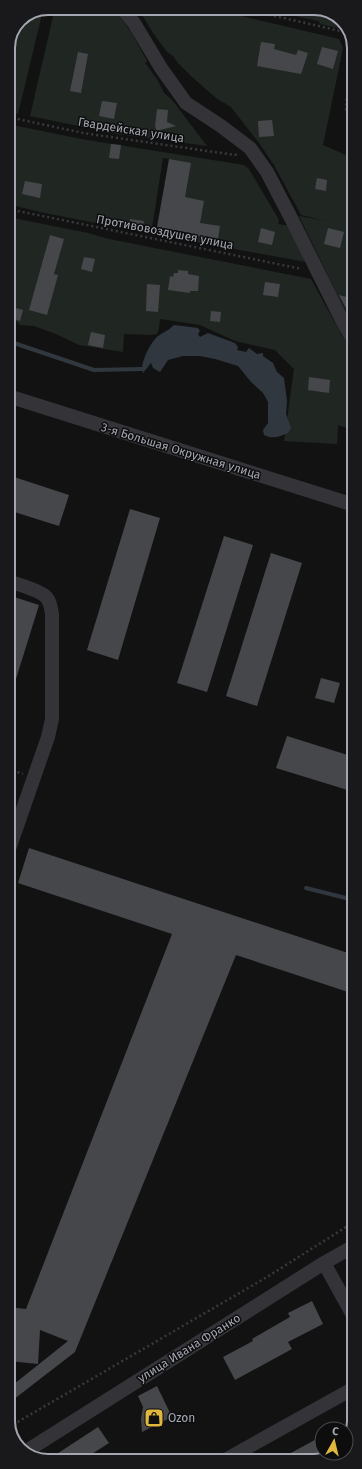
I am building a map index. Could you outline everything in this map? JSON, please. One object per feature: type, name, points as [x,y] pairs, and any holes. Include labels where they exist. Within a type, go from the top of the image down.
[{"type":"street","points":[[128,15],[134,22],[161,68],[186,103],[221,126],[250,148],[267,172],[347,329]]},
{"type":"street","name":"3-я Большая Окружная улица","points":[[15,398],[347,503]]},
{"type":"street","points":[[15,583],[45,595],[50,604],[52,614],[52,719],[48,737],[15,832]]},
{"type":"street","name":"улица Ивана Франко","points":[[30,1449],[347,1250]]},
{"type":"street","points":[[324,1263],[347,1304]]},
{"type":"street","points":[[236,1454],[347,1392]]},
{"type":"path","points":[[271,15],[343,32]]},
{"type":"path","points":[[347,96],[347,114]]},
{"type":"path","name":"Гвардейская улица","points":[[15,118],[83,133],[234,155],[250,148]]},
{"type":"path","name":"Противовоздушея улица","points":[[15,210],[318,272]]},
{"type":"path","points":[[15,1423],[267,1277],[347,1226]]},
{"type":"shaded area","points":[[53,15],[119,15],[131,32],[147,61],[145,63],[157,79],[164,93],[172,100],[207,146],[117,134],[30,116]]},
{"type":"shaded area","points":[[142,15],[237,15],[339,39],[343,48],[323,145],[347,155],[347,313],[299,216],[326,221],[301,215],[274,165],[231,107],[216,98],[191,76],[173,56],[167,52]]},
{"type":"shaded area","points":[[291,15],[320,16],[330,19],[341,29],[320,24],[319,21]]},
{"type":"shaded area","points":[[42,16],[18,114],[15,113],[16,42],[18,35],[25,25],[35,18]]},
{"type":"shaded area","points":[[15,125],[81,139],[244,165],[249,169],[279,220],[278,224],[291,226],[306,262],[185,240],[189,220],[169,159],[163,158],[151,234],[15,206]]},
{"type":"shaded area","points":[[15,218],[88,233],[109,239],[311,279],[347,342],[347,428],[338,425],[337,444],[284,441],[294,369],[275,350],[235,341],[200,325],[160,319],[157,334],[124,334],[123,352],[79,345],[34,326],[20,325],[16,321]]},
{"type":"shaded area","points":[[174,325],[198,328],[200,331],[198,334],[200,337],[208,333],[235,343],[238,347],[237,350],[246,352],[249,348],[257,354],[263,353],[263,356],[273,363],[277,372],[284,378],[287,401],[286,414],[291,428],[288,433],[273,437],[264,435],[263,430],[268,423],[268,402],[263,393],[251,382],[238,366],[200,356],[183,356],[168,360],[160,372],[153,368],[151,363],[143,373],[142,369],[144,359],[152,343],[159,335]]},
{"type":"building","points":[[261,42],[275,44],[274,49],[296,55],[298,50],[308,53],[301,74],[257,66]]},
{"type":"building","points":[[322,47],[338,51],[333,69],[317,64]]},
{"type":"building","points":[[78,52],[88,54],[81,93],[70,91]]},
{"type":"building","points":[[102,101],[117,103],[114,119],[99,116]]},
{"type":"building","points":[[157,109],[168,110],[167,122],[176,126],[156,131]]},
{"type":"building","points":[[272,120],[274,136],[259,137],[258,121]]},
{"type":"building","points":[[111,144],[121,145],[119,159],[109,158]]},
{"type":"building","points":[[169,159],[191,163],[185,197],[204,201],[200,223],[220,226],[218,239],[196,236],[196,234],[157,227]]},
{"type":"building","points":[[317,178],[327,180],[326,191],[315,189]]},
{"type":"building","points":[[25,181],[42,184],[40,198],[22,194]]},
{"type":"building","points":[[130,219],[144,221],[142,231],[129,228]]},
{"type":"building","points":[[261,228],[275,232],[272,245],[258,242]]},
{"type":"building","points":[[328,228],[344,232],[340,248],[324,244]]},
{"type":"building","points":[[50,235],[64,239],[54,274],[58,275],[47,315],[29,310]]},
{"type":"building","points":[[84,257],[95,259],[92,272],[81,269]]},
{"type":"building","points":[[178,270],[188,271],[188,274],[199,276],[198,291],[190,291],[190,293],[168,290],[170,276],[173,277],[174,273],[178,273]]},
{"type":"building","points":[[265,282],[280,284],[278,297],[263,295]]},
{"type":"building","points":[[147,284],[160,285],[158,312],[146,311]]},
{"type":"building","points":[[339,295],[347,297],[347,310]]},
{"type":"building","points":[[15,308],[23,310],[20,321],[15,319]]},
{"type":"building","points":[[211,311],[221,312],[220,322],[210,321]]},
{"type":"building","points":[[91,332],[105,335],[103,348],[88,345]]},
{"type":"building","points":[[309,377],[330,380],[329,393],[308,390]]},
{"type":"building","points":[[15,477],[69,495],[59,526],[15,512]]},
{"type":"building","points":[[130,509],[160,518],[118,660],[87,650]]},
{"type":"building","points":[[224,536],[253,545],[207,692],[177,683]]},
{"type":"building","points":[[271,553],[302,563],[257,706],[226,696]]},
{"type":"building","points":[[15,597],[39,605],[15,682]]},
{"type":"building","points":[[321,678],[340,683],[334,703],[315,698]]},
{"type":"building","points":[[287,736],[347,755],[347,790],[276,768]]},
{"type":"building","points":[[29,848],[347,953],[347,992],[236,955],[75,1352],[15,1398],[15,1383],[68,1341],[40,1330],[38,1364],[15,1362],[15,1308],[26,1309],[172,934],[18,883]]},
{"type":"building","points":[[312,1301],[323,1324],[288,1342],[292,1349],[235,1380],[223,1357],[253,1341],[252,1339],[290,1317],[288,1313]]},
{"type":"building","points":[[157,1386],[172,1417],[142,1432],[141,1419],[143,1407],[138,1396]]},
{"type":"building","points":[[98,1427],[109,1443],[92,1454],[57,1454]]},
{"type":"building","points":[[314,1440],[314,1454],[289,1454]]},
{"type":"waterway","points":[[15,343],[94,370],[142,369]]},
{"type":"waterway","points":[[306,888],[347,898]]},
{"type":"place","name":"Ozon","points":[[154,1418]]}]
